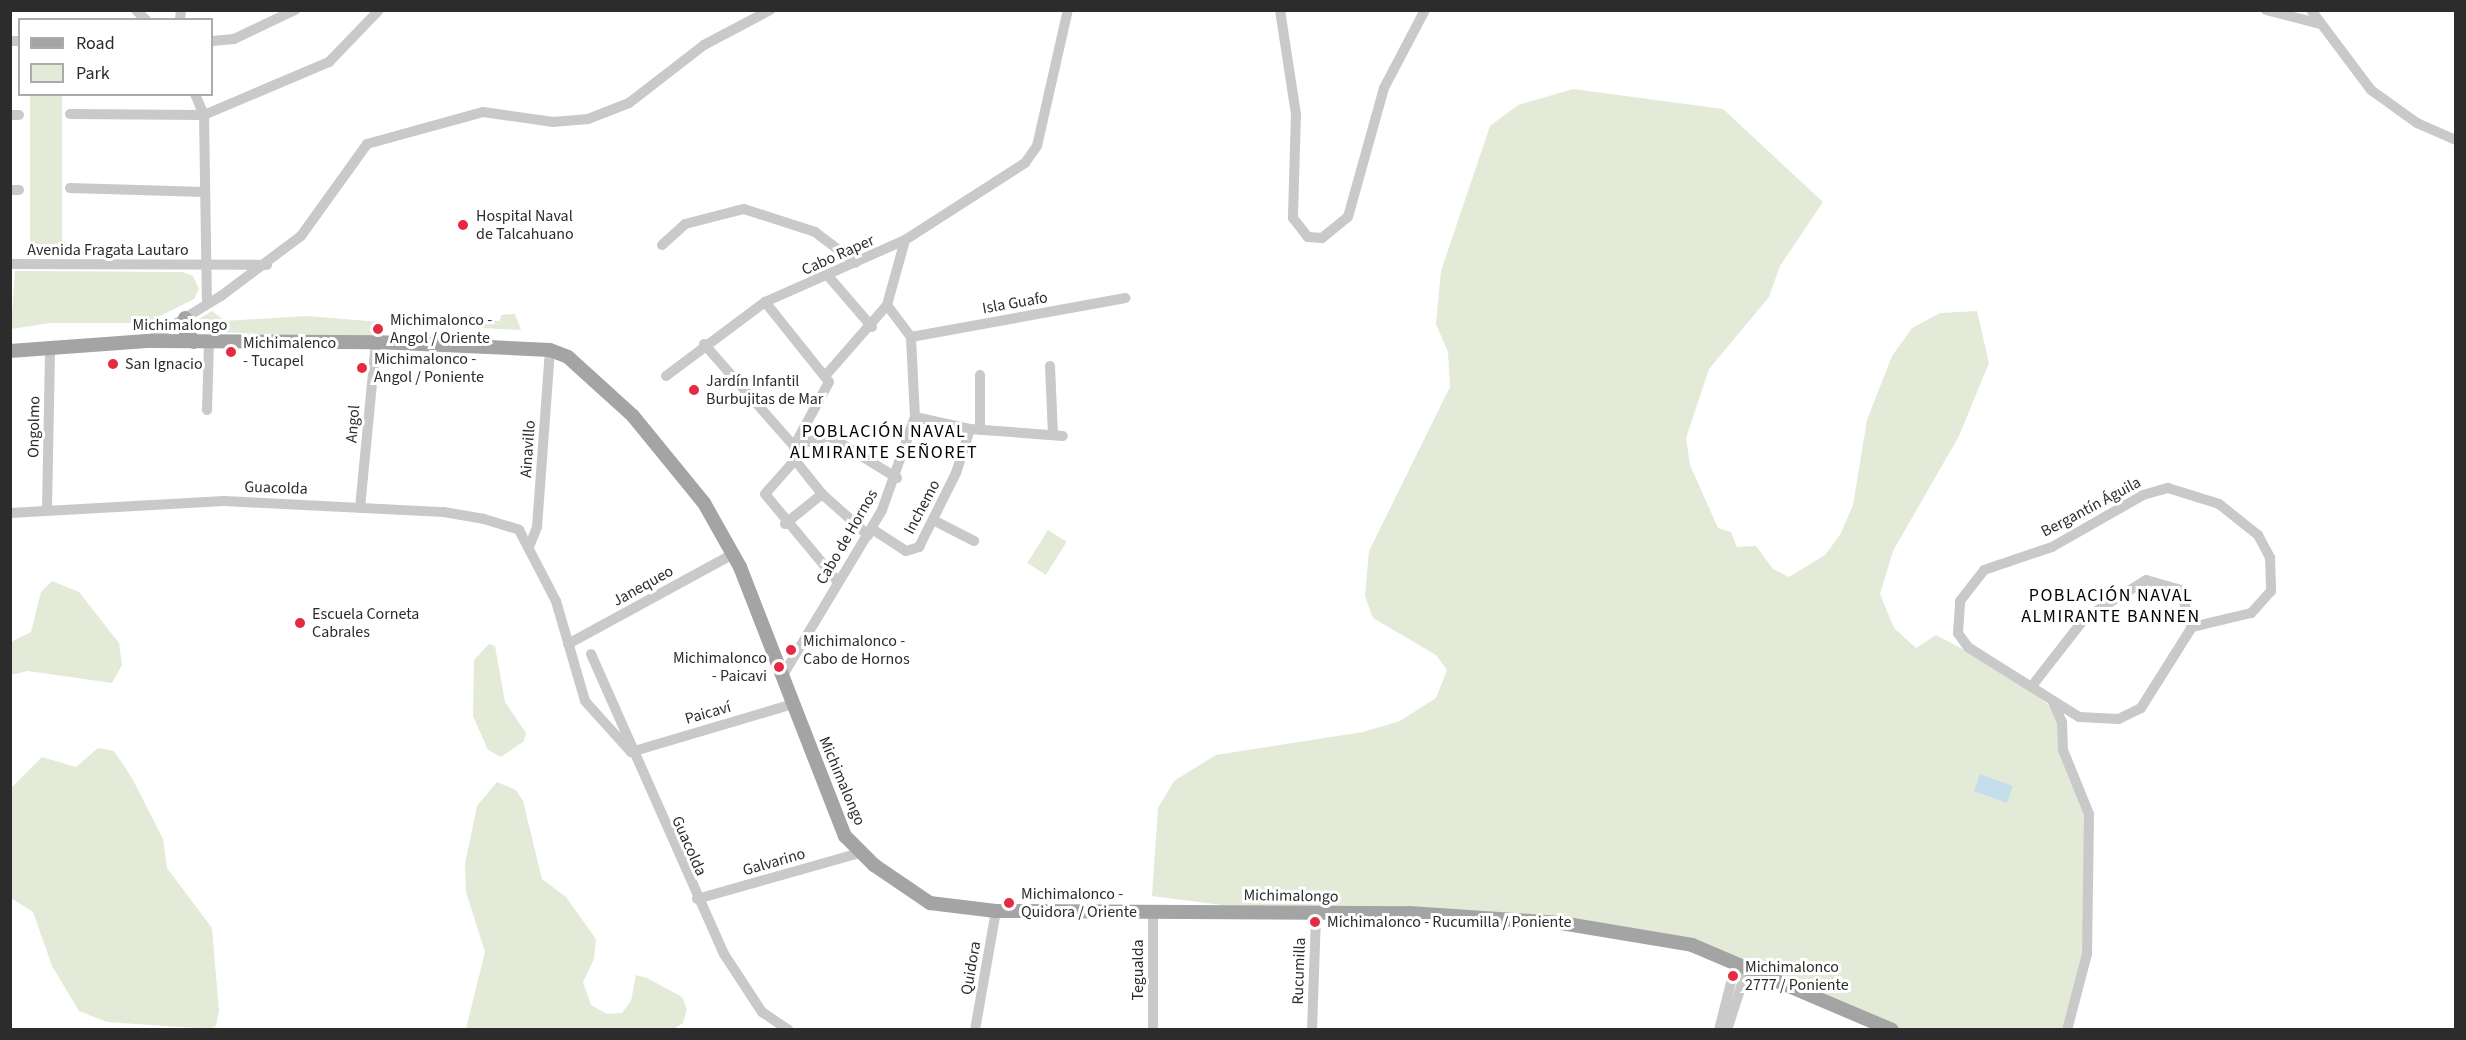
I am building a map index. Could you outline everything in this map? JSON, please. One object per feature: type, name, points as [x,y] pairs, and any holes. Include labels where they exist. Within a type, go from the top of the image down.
[{"type":"main road","points":[[185,318],[185,330],[194,342]]},
{"type":"main road","name":"Michimalongo","points":[[10,351],[50,346],[147,341],[376,342],[550,350],[573,360],[633,416],[704,503],[733,554],[783,675],[836,815],[860,853],[930,903],[996,911],[1153,909],[1561,923],[1692,945],[1892,1029]]},
{"type":"street","points":[[213,41],[234,39],[295,10]]},
{"type":"street","points":[[70,114],[204,115],[329,62],[380,10]]},
{"type":"street","points":[[147,341],[267,265],[301,236],[367,144],[483,112],[553,122],[588,118],[629,103],[704,45],[770,10]]},
{"type":"street","name":"Cabo Raper","points":[[666,376],[704,344],[765,302],[829,277],[905,240],[1025,163],[1037,146],[1068,10]]},
{"type":"street","points":[[1280,10],[1296,114],[1293,218],[1308,237],[1322,238],[1348,217],[1384,88],[1425,10]]},
{"type":"street","points":[[2266,10],[2321,24]]},
{"type":"street","points":[[2311,10],[2371,90],[2417,123],[2456,140]]},
{"type":"street","name":"Avenida Fragata Lautaro","points":[[196,96],[204,115],[207,302]]},
{"type":"street","points":[[70,188],[205,192]]},
{"type":"street","points":[[662,245],[685,224],[704,215],[744,209],[815,232],[856,263]]},
{"type":"street","points":[[826,375],[872,327],[887,305],[905,240]]},
{"type":"street","name":"Avenida Fragata Lautaro","points":[[10,264],[267,265]]},
{"type":"street","points":[[829,277],[872,327]]},
{"type":"street","name":"Isla Guafo","points":[[911,337],[1125,298]]},
{"type":"street","points":[[765,302],[826,375],[827,389],[794,446],[795,460],[822,494],[870,532]]},
{"type":"street","points":[[887,305],[911,337]]},
{"type":"street","name":"Cabo de Hornos","points":[[783,675],[805,646],[838,582],[870,532],[897,478],[915,417],[911,337]]},
{"type":"street","points":[[207,410],[209,342]]},
{"type":"street","name":"Angol","points":[[360,508],[376,342]]},
{"type":"street","points":[[704,344],[794,446]]},
{"type":"street","name":"Ongolmo","points":[[47,509],[50,346]]},
{"type":"street","name":"Ainavillo","points":[[529,547],[537,527],[550,350]]},
{"type":"street","points":[[915,417],[975,430],[1058,435],[1050,366]]},
{"type":"street","name":"Inchemo","points":[[870,532],[913,551],[935,521],[975,430],[980,375]]},
{"type":"street","points":[[794,446],[829,436],[897,478]]},
{"type":"street","points":[[795,460],[765,494],[785,524],[838,582]]},
{"type":"street","name":"Bergantín Águila","points":[[2178,489],[2219,504],[2258,535],[2270,558],[2271,591],[2265,602],[2251,613],[2192,627],[2141,708],[2118,719],[2079,717],[1968,647],[1958,633],[1960,601],[1968,587],[1984,570],[2052,547],[2157,490],[2178,489]]},
{"type":"street","points":[[785,524],[822,494]]},
{"type":"street","name":"Guacolda","points":[[10,513],[47,509],[213,501],[360,508],[484,519],[519,530],[556,601],[585,701],[631,752]]},
{"type":"street","points":[[935,521],[974,541]]},
{"type":"street","name":"Janequeo","points":[[568,644],[733,554]]},
{"type":"street","points":[[2032,686],[2085,618],[2146,580],[2180,590],[2192,627]]},
{"type":"street","name":"Guacolda","points":[[591,654],[631,752],[697,899],[741,983],[762,1012],[789,1029]]},
{"type":"street","points":[[2050,699],[2063,728],[2063,750],[2087,800],[2090,880],[2083,987],[2067,1029]]},
{"type":"street","name":"Paicaví","points":[[631,752],[794,704]]},
{"type":"street","points":[[2063,728],[2079,717]]},
{"type":"street","name":"Galvarino","points":[[697,899],[860,853]]},
{"type":"street","name":"Tegualda","points":[[1153,909],[1153,1029]]},
{"type":"street","name":"Quidora","points":[[975,1029],[996,911]]},
{"type":"street","name":"Rucumilla","points":[[1312,1029],[1316,913]]},
{"type":"street","points":[[1719,1029],[1741,966]]},
{"type":"street","points":[[1727,1029],[1741,966]]},
{"type":"green space","points":[[1573,89],[1723,109],[1823,202],[1780,266],[1769,297],[1709,369],[1686,438],[1690,465],[1718,528],[1731,532],[1737,547],[1756,546],[1773,569],[1789,577],[1825,555],[1840,535],[1853,505],[1867,420],[1892,356],[1912,328],[1940,313],[1977,311],[1989,363],[1959,436],[1893,551],[1880,594],[1894,628],[1916,648],[1936,635],[2008,673],[2052,708],[2087,800],[2083,986],[2067,1029],[1892,1029],[1692,945],[1535,922],[1276,912],[1152,896],[1158,808],[1174,781],[1216,755],[1363,732],[1400,721],[1436,698],[1447,670],[1436,655],[1373,618],[1365,596],[1369,551],[1450,387],[1448,352],[1436,324],[1441,271],[1490,126],[1518,105]]},
{"type":"green space","points":[[30,96],[62,96],[62,254],[30,254]]},
{"type":"green space","points":[[15,271],[182,272],[193,276],[199,289],[194,299],[146,323],[50,323],[11,329]]},
{"type":"green space","points":[[212,311],[225,321],[306,316],[381,322],[381,332],[367,339],[197,331],[194,322]]},
{"type":"green space","points":[[515,314],[521,330],[404,324],[409,317],[500,321],[501,315]]},
{"type":"green space","points":[[1048,530],[1067,542],[1046,575],[1027,563]]},
{"type":"green space","points":[[52,581],[79,592],[119,643],[122,665],[112,683],[28,671],[11,675],[11,642],[31,632],[41,592]]},
{"type":"green space","points":[[489,644],[495,646],[505,702],[526,733],[524,741],[501,757],[488,750],[473,716],[474,660]]},
{"type":"green space","points":[[98,748],[114,751],[132,778],[163,839],[167,868],[212,928],[219,1011],[216,1026],[210,1029],[107,1022],[79,1011],[52,966],[33,912],[11,898],[11,788],[42,757],[76,767]]},
{"type":"green space","points":[[497,782],[516,790],[523,801],[542,879],[566,897],[596,939],[594,959],[583,982],[591,1005],[607,1014],[622,1013],[631,1001],[636,975],[647,978],[682,997],[687,1009],[683,1023],[672,1030],[466,1029],[485,952],[466,892],[465,864],[477,806]]},
{"type":"water","points":[[1980,774],[2013,786],[2007,803],[1974,791]]},
{"type":"place","name":"Hospital Naval de Talcahuano","points":[[463,225]]},
{"type":"place","name":"Michimalonco - Angol / Oriente","points":[[378,329]]},
{"type":"place","name":"Michimalenco - Tucapel","points":[[231,352]]},
{"type":"place","name":"San Ignacio","points":[[113,364]]},
{"type":"place","name":"Michimalonco - Angol / Poniente","points":[[362,368]]},
{"type":"place","name":"Jardín Infantil Burbujitas de Mar","points":[[694,390]]},
{"type":"place","name":"Escuela Corneta Cabrales","points":[[300,623]]},
{"type":"place","name":"Michimalonco - Cabo de Hornos","points":[[791,650]]},
{"type":"place","name":"Michimalonco - Paicavi","points":[[779,667]]},
{"type":"place","name":"Michimalonco - Quidora / Oriente","points":[[1009,903]]},
{"type":"place","name":"Michimalonco - Rucumilla / Poniente","points":[[1315,922]]},
{"type":"place","name":"Michimalonco 2777 / Poniente","points":[[1733,976]]},
{"type":"district","name":"POBLACIÓN NAVAL ALMIRANTE SEÑORET","points":[[884,443]]},
{"type":"district","name":"POBLACIÓN NAVAL ALMIRANTE BANNEN","points":[[2111,607]]}]
